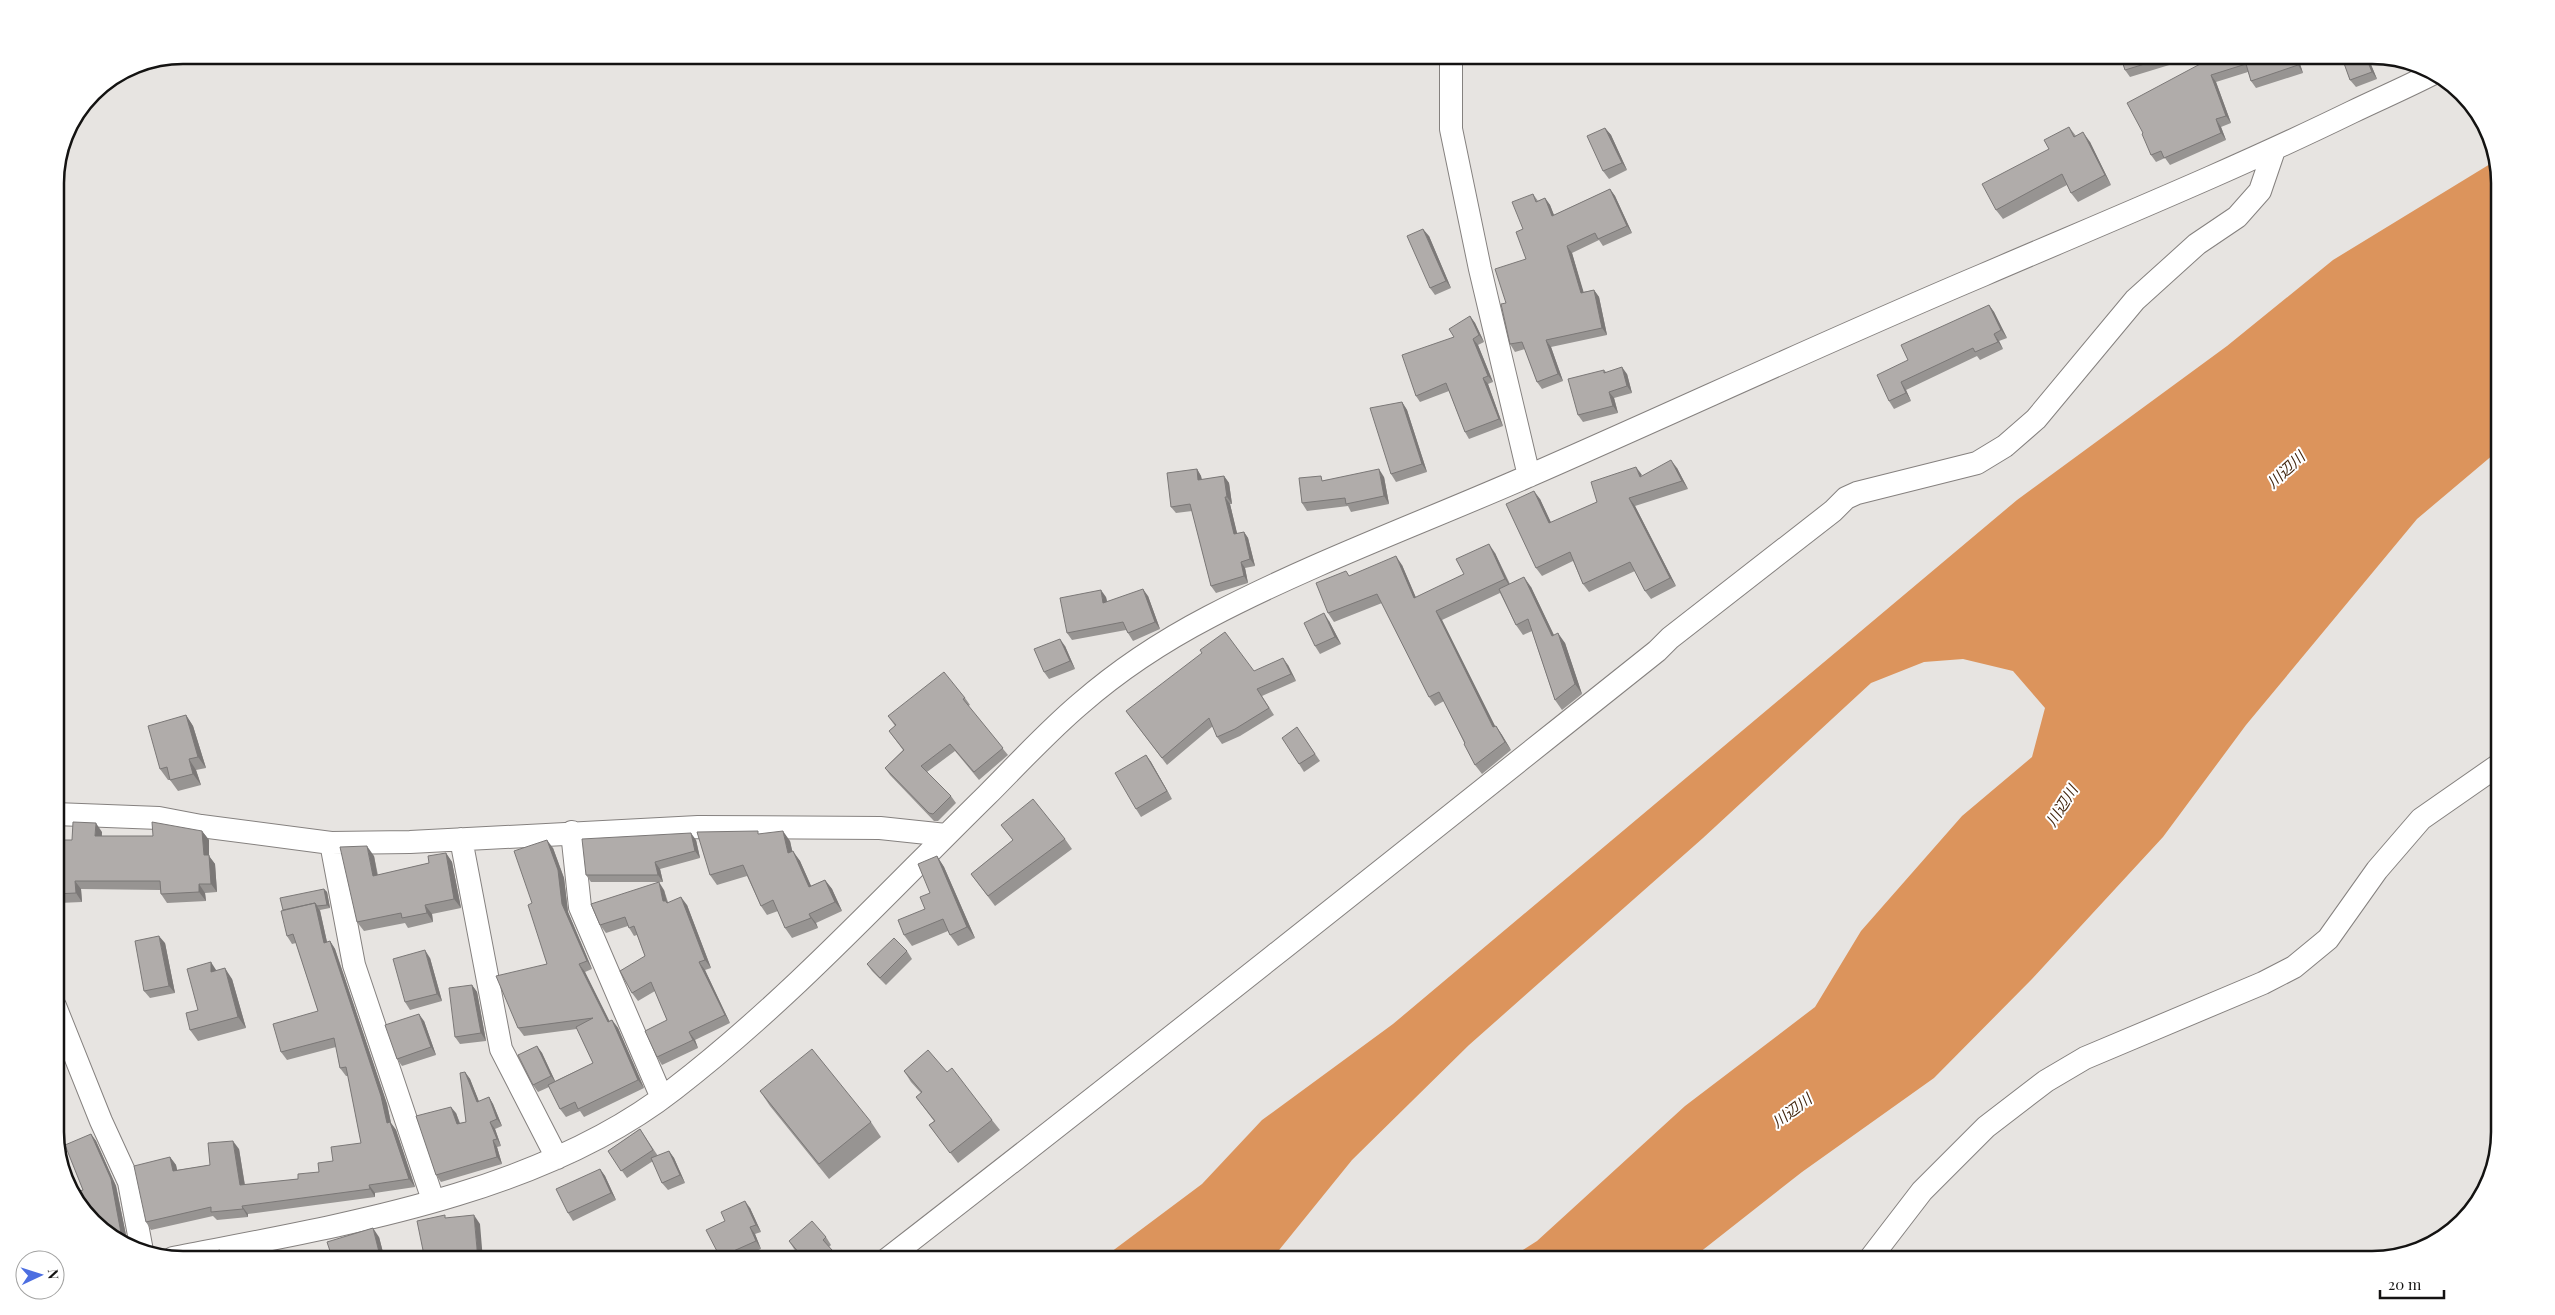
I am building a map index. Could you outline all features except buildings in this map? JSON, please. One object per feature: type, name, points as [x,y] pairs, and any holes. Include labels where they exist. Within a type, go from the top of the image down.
[{"type":"street","points":[[1451,64],[1451,129],[1480,269],[1529,476]]},
{"type":"street","points":[[209,1251],[368,1220],[457,1194],[557,1158],[618,1127],[662,1098],[756,1018],[850,931],[1079,705],[1149,651],[1209,616],[1307,571],[1529,476],[1918,302],[2274,150],[2425,76]]},
{"type":"street","points":[[898,1251],[1116,1082],[1657,651],[1670,638],[1833,511],[1846,498],[1857,493],[1977,463],[2005,446],[2036,419],[2135,300],[2197,244],[2237,217],[2260,191],[2274,150]]},
{"type":"street","points":[[1875,1251],[1922,1191],[1986,1127],[2046,1081],[2085,1058],[2263,983],[2294,967],[2328,939],[2377,870],[2421,819],[2491,770]]},
{"type":"street","points":[[64,814],[159,818],[202,826],[330,843],[460,839],[698,827],[880,828],[946,835]]},
{"type":"street","points":[[572,832],[580,906],[662,1098]]},
{"type":"street","points":[[460,839],[501,1049],[557,1158]]},
{"type":"street","points":[[330,843],[354,965],[433,1200]]},
{"type":"street","points":[[64,1028],[101,1121],[129,1182],[141,1244]]},
{"type":"water","name":"川辺川","points":[[2490,164],[2491,457],[2417,519],[2246,725],[2163,837],[2032,979],[1934,1078],[1802,1172],[1701,1251],[1521,1251],[1537,1241],[1685,1106],[1815,1007],[1861,931],[1962,816],[2032,757],[2045,708],[2013,671],[1963,659],[1924,662],[1871,683],[1703,838],[1469,1045],[1352,1160],[1278,1251],[1112,1251],[1202,1184],[1262,1120],[1393,1024],[2017,500],[2227,346],[2333,260]]}]
